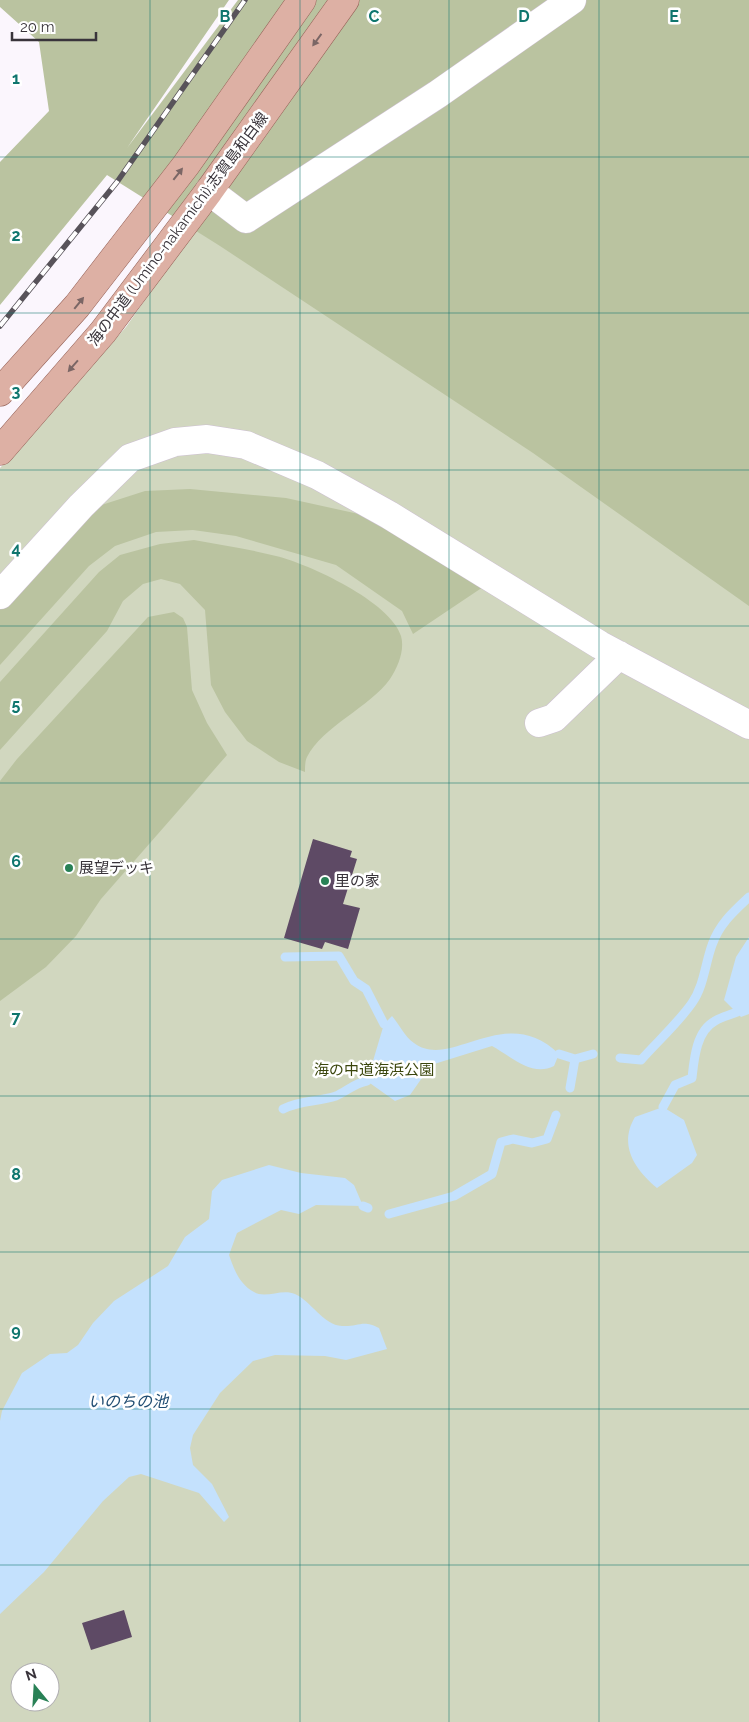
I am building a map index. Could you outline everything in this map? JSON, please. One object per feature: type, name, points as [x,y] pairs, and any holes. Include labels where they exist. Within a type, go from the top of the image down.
[{"type":"main road","points":[[0,392],[77,306],[186,165],[302,0]]},
{"type":"main road","name":"海の中道 (Umino-nakamichi);志賀島和白線","points":[[0,451],[103,332],[209,192],[345,0]]},
{"type":"lane","points":[[209,192],[246,219],[438,94],[572,0]]},
{"type":"lane","points":[[0,595],[81,506],[130,458],[175,442],[207,439],[246,445],[317,476],[390,515],[618,655],[749,725]]},
{"type":"lane","points":[[539,723],[554,718],[618,655]]},
{"type":"green space","points":[[0,0],[229,0],[127,148],[238,0],[749,0],[749,606],[533,453],[220,246],[107,175],[0,305],[0,162],[49,111],[39,42],[0,7]]},
{"type":"green space","name":"海の中道海浜公園","points":[[355,0],[749,0],[749,1722],[0,1722],[0,468],[126,327]]},
{"type":"green space","points":[[190,489],[286,498],[386,520],[489,583],[413,634],[402,611],[336,565],[236,536],[193,530],[156,532],[115,546],[89,566],[0,665],[0,604],[86,510],[145,491]]},
{"type":"green space","points":[[194,540],[256,551],[290,560],[347,586],[366,598],[382,610],[394,623],[401,636],[400,658],[390,679],[371,699],[323,736],[306,759],[305,772],[279,762],[247,741],[225,712],[211,685],[205,610],[180,584],[161,579],[143,584],[123,601],[107,631],[0,750],[0,682],[99,572],[120,555],[160,544]]},
{"type":"green space","points":[[174,612],[183,618],[187,627],[192,690],[207,723],[227,755],[101,899],[76,936],[46,967],[0,1001],[0,781],[17,759],[148,617]]},
{"type":"water","points":[[749,937],[749,1014],[741,1017],[724,1000],[736,957]]},
{"type":"water","points":[[392,1016],[414,1043],[429,1049],[445,1049],[499,1035],[519,1034],[539,1039],[559,1054],[554,1066],[538,1069],[522,1064],[492,1046],[431,1065],[410,1095],[395,1101],[367,1081],[384,1024]]},
{"type":"water","points":[[663,1107],[684,1120],[697,1155],[692,1163],[657,1188],[636,1165],[631,1156],[628,1137],[635,1117]]},
{"type":"water","name":"いのちの池","points":[[269,1165],[301,1173],[345,1178],[354,1185],[363,1206],[316,1205],[299,1214],[281,1210],[237,1233],[229,1255],[238,1276],[244,1285],[259,1294],[290,1292],[301,1297],[335,1325],[373,1325],[379,1328],[387,1349],[346,1360],[325,1356],[275,1355],[253,1361],[220,1393],[193,1435],[190,1448],[193,1465],[212,1484],[229,1517],[224,1522],[199,1493],[141,1474],[129,1477],[103,1501],[44,1572],[0,1614],[0,1421],[2,1411],[22,1373],[50,1354],[67,1353],[78,1345],[93,1323],[114,1301],[168,1266],[185,1237],[209,1219],[212,1191],[222,1180]]},
{"type":"building","name":"里の家","points":[[313,839],[352,851],[350,857],[357,859],[343,904],[360,908],[348,949],[325,942],[322,949],[284,938]]},
{"type":"building","points":[[124,1610],[132,1637],[91,1650],[82,1623]]},
{"type":"waterway","points":[[620,1058],[641,1060],[692,1003],[702,982],[715,937],[728,918],[749,897]]},
{"type":"waterway","points":[[285,957],[339,956],[354,981],[366,989],[384,1024]]},
{"type":"waterway","points":[[663,1107],[675,1085],[692,1078],[697,1046],[704,1032],[717,1020],[737,1012]]},
{"type":"waterway","points":[[559,1054],[575,1059],[593,1054]]},
{"type":"waterway","points":[[570,1088],[575,1059]]},
{"type":"waterway","points":[[283,1109],[296,1104],[336,1096],[355,1085],[367,1081]]},
{"type":"waterway","points":[[389,1214],[454,1196],[492,1174],[501,1142],[513,1139],[532,1143],[547,1139],[556,1115]]},
{"type":"waterway","points":[[363,1206],[368,1208]]},
{"type":"railway","points":[[0,326],[117,182],[245,0]]},
{"type":"place","name":"展望デッキ","points":[[69,868]]},
{"type":"place","name":"里の家","points":[[325,881]]}]
